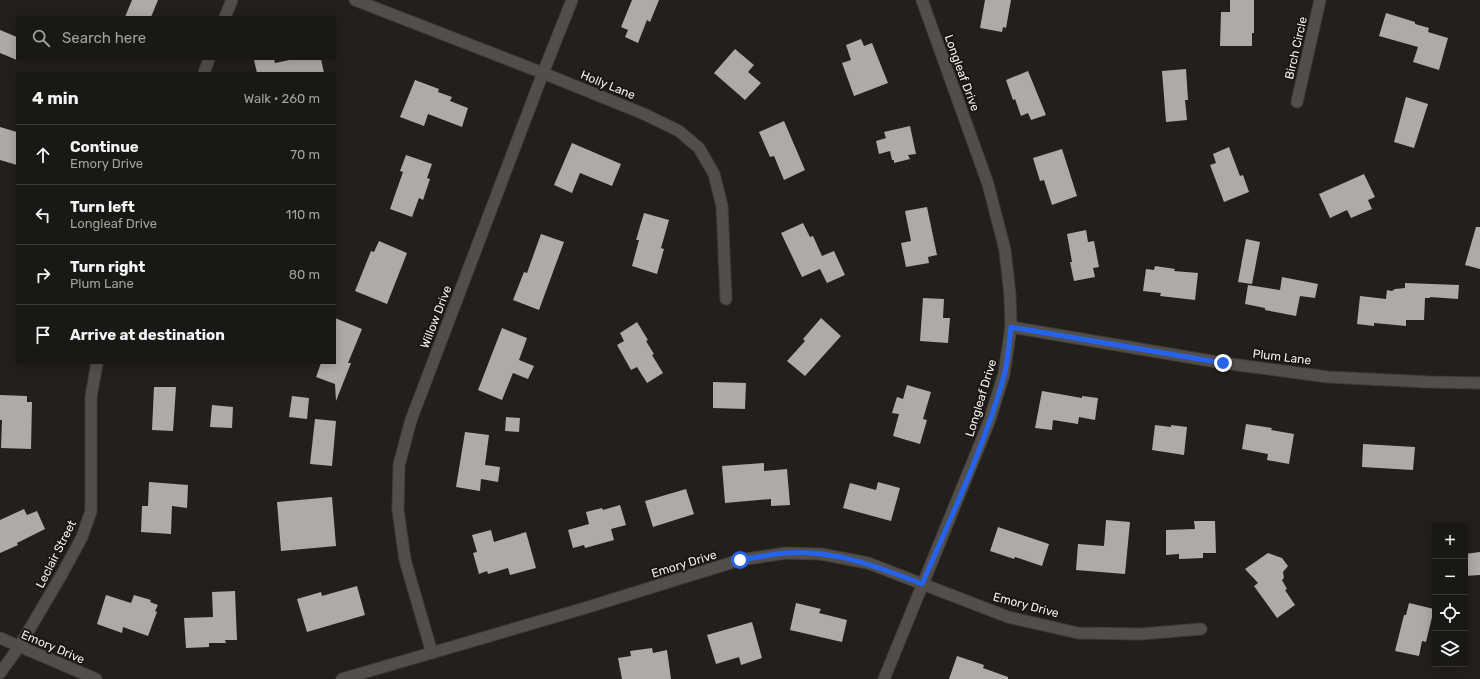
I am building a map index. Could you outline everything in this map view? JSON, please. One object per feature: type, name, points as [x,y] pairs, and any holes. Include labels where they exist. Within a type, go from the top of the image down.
[{"type":"street","points":[[225,16],[232,0]]},
{"type":"street","name":"Holly Lane","points":[[355,0],[543,73],[644,114],[679,131],[699,148],[714,174],[722,206],[726,299]]},
{"type":"street","name":"Willow Drive","points":[[432,653],[405,560],[398,510],[399,465],[411,420],[572,0]]},
{"type":"street","name":"Longleaf Drive","points":[[884,679],[989,422],[1004,374],[1011,327],[1010,295],[1005,250],[988,184],[922,0]]},
{"type":"street","name":"Birch Circle","points":[[1296,102],[1320,0]]},
{"type":"street","points":[[204,72],[209,60]]},
{"type":"street","name":"Plum Lane","points":[[1011,327],[1223,363],[1328,377],[1480,383]]},
{"type":"street","name":"Leclair Street","points":[[0,673],[19,647],[76,549],[91,512],[91,397],[97,364]]},
{"type":"street","name":"Emory Drive","points":[[342,679],[585,608],[740,560],[786,553],[821,554],[868,563],[1008,616],[1078,633],[1142,634],[1201,629]]},
{"type":"street","name":"Emory Drive","points":[[0,638],[96,679]]},
{"type":"building","points":[[132,0],[158,0],[151,16],[125,16]]},
{"type":"building","points":[[632,0],[659,0],[650,22],[647,20],[638,43],[625,37],[628,30],[621,27]]},
{"type":"building","points":[[985,0],[1011,0],[1006,28],[1003,27],[1002,32],[980,28]]},
{"type":"building","points":[[1230,0],[1254,0],[1254,33],[1252,33],[1252,46],[1220,46],[1221,12],[1230,12]]},
{"type":"building","points":[[1386,13],[1415,22],[1415,24],[1429,28],[1428,32],[1448,38],[1439,70],[1413,62],[1418,47],[1379,36]]},
{"type":"building","points":[[0,30],[16,37],[16,60],[0,53]]},
{"type":"building","points":[[861,39],[864,46],[872,43],[888,83],[854,96],[842,63],[851,60],[846,45]]},
{"type":"building","points":[[735,49],[754,65],[748,72],[761,83],[745,100],[714,73]]},
{"type":"building","points":[[254,60],[274,60],[275,63],[289,60],[321,60],[324,72],[257,72]]},
{"type":"building","points":[[1186,69],[1188,100],[1185,100],[1187,120],[1166,122],[1162,71]]},
{"type":"building","points":[[1028,71],[1046,115],[1031,120],[1028,113],[1021,116],[1015,99],[1013,100],[1006,80]]},
{"type":"building","points":[[415,80],[439,89],[438,92],[452,97],[450,101],[468,108],[462,127],[428,114],[424,126],[400,117]]},
{"type":"building","points":[[1406,97],[1428,104],[1414,148],[1394,142]]},
{"type":"building","points":[[784,121],[805,170],[784,180],[774,156],[770,157],[759,132]]},
{"type":"building","points":[[910,126],[916,154],[908,155],[910,159],[894,163],[890,151],[879,154],[876,141],[886,138],[884,132]]},
{"type":"building","points":[[0,127],[16,132],[16,165],[0,160]]},
{"type":"building","points":[[572,143],[621,164],[612,186],[580,173],[572,193],[554,185]]},
{"type":"building","points":[[1229,147],[1240,176],[1243,175],[1249,192],[1224,202],[1210,165],[1216,163],[1213,154]]},
{"type":"building","points":[[1062,149],[1077,196],[1052,205],[1044,180],[1040,181],[1033,158]]},
{"type":"building","points":[[406,155],[432,164],[427,178],[430,179],[423,200],[419,198],[412,217],[390,209],[403,172],[400,171]]},
{"type":"building","points":[[1364,174],[1375,197],[1368,200],[1372,209],[1351,218],[1347,210],[1330,218],[1319,194]]},
{"type":"building","points":[[927,207],[937,255],[928,257],[929,263],[906,267],[901,243],[911,241],[905,211]]},
{"type":"building","points":[[644,213],[669,220],[661,248],[664,249],[657,274],[632,266],[639,240],[636,240]]},
{"type":"building","points":[[803,223],[810,237],[813,236],[822,256],[834,251],[845,275],[827,283],[820,269],[802,277],[781,233]]},
{"type":"building","points":[[1476,227],[1480,227],[1480,269],[1465,265]]},
{"type":"building","points":[[1086,230],[1088,242],[1094,241],[1099,267],[1093,268],[1095,277],[1074,281],[1067,234]]},
{"type":"building","points":[[541,234],[564,242],[539,310],[513,300],[524,272],[527,273]]},
{"type":"building","points":[[1246,239],[1260,242],[1252,284],[1238,282]]},
{"type":"building","points":[[379,241],[407,253],[387,304],[355,291],[371,251],[374,252]]},
{"type":"building","points":[[1155,266],[1175,269],[1174,271],[1198,273],[1195,300],[1160,296],[1161,293],[1143,291],[1146,269],[1154,270]]},
{"type":"building","points":[[1282,277],[1318,284],[1315,298],[1300,296],[1296,316],[1265,310],[1265,308],[1245,304],[1248,285],[1280,290]]},
{"type":"building","points":[[1405,283],[1459,285],[1458,299],[1425,298],[1424,320],[1406,320],[1406,326],[1374,323],[1374,326],[1357,324],[1360,296],[1386,299],[1387,290],[1392,291],[1395,289],[1405,288]]},
{"type":"building","points":[[923,298],[944,299],[943,318],[950,318],[948,343],[920,341]]},
{"type":"building","points":[[336,318],[362,329],[348,363],[351,363],[336,401],[335,384],[316,377],[321,364],[336,364]]},
{"type":"building","points":[[821,318],[841,336],[805,376],[787,361],[805,341],[803,339]]},
{"type":"building","points":[[637,322],[648,340],[646,341],[654,354],[652,355],[663,373],[647,383],[637,367],[631,370],[617,345],[624,341],[620,333]]},
{"type":"building","points":[[502,328],[527,338],[519,360],[534,366],[528,379],[513,373],[502,400],[478,390]]},
{"type":"building","points":[[713,382],[746,383],[745,409],[713,408]]},
{"type":"building","points":[[907,385],[931,392],[923,419],[927,420],[920,444],[893,436],[899,414],[892,413],[897,397],[903,399]]},
{"type":"building","points":[[154,387],[176,387],[173,431],[152,430]]},
{"type":"building","points":[[1042,391],[1082,398],[1082,396],[1098,398],[1095,420],[1079,417],[1078,424],[1053,420],[1052,430],[1035,428]]},
{"type":"building","points":[[0,395],[27,396],[27,402],[32,402],[31,449],[1,448],[2,420],[0,420]]},
{"type":"building","points":[[292,396],[309,398],[307,419],[289,417]]},
{"type":"building","points":[[212,405],[233,407],[232,428],[210,427]]},
{"type":"building","points":[[506,417],[520,418],[519,432],[505,431]]},
{"type":"building","points":[[315,419],[336,421],[332,466],[310,464]]},
{"type":"building","points":[[1246,424],[1272,428],[1271,430],[1294,434],[1289,464],[1267,460],[1268,454],[1242,449]]},
{"type":"building","points":[[1155,425],[1187,427],[1184,455],[1152,450]]},
{"type":"building","points":[[465,432],[489,435],[485,465],[500,467],[498,482],[481,479],[480,491],[456,487]]},
{"type":"building","points":[[1363,444],[1415,447],[1413,470],[1362,467]]},
{"type":"building","points":[[764,463],[764,471],[787,469],[790,505],[771,506],[771,499],[725,503],[722,466]]},
{"type":"building","points":[[149,482],[188,485],[187,508],[172,506],[171,534],[141,532],[142,506],[148,506]]},
{"type":"building","points":[[878,482],[900,488],[891,521],[843,508],[850,483],[876,490]]},
{"type":"building","points":[[686,489],[694,514],[653,527],[645,501]]},
{"type":"building","points":[[332,497],[336,546],[281,551],[277,502]]},
{"type":"building","points":[[620,505],[626,525],[611,529],[614,540],[585,548],[584,545],[573,548],[568,530],[589,524],[586,512],[602,508],[603,510]]},
{"type":"building","points":[[24,509],[27,515],[37,511],[45,529],[17,543],[18,545],[0,553],[0,520]]},
{"type":"building","points":[[1106,520],[1130,522],[1125,574],[1076,570],[1078,544],[1104,546]]},
{"type":"building","points":[[1194,521],[1215,521],[1216,553],[1203,553],[1203,558],[1179,559],[1179,554],[1166,555],[1166,530],[1195,529]]},
{"type":"building","points":[[998,527],[1049,544],[1042,566],[990,551]]},
{"type":"building","points":[[491,530],[494,542],[526,532],[536,568],[510,575],[508,568],[488,574],[487,571],[479,574],[473,553],[477,552],[472,535]]},
{"type":"building","points":[[1480,552],[1480,575],[1468,576],[1468,554]]},
{"type":"building","points":[[1268,553],[1282,558],[1288,566],[1283,572],[1284,578],[1282,580],[1287,589],[1285,590],[1295,605],[1277,618],[1254,586],[1258,583],[1245,569]]},
{"type":"building","points":[[357,586],[365,615],[307,632],[297,599],[321,592],[322,596]]},
{"type":"building","points":[[235,591],[237,640],[225,640],[226,643],[209,643],[209,647],[186,648],[184,618],[213,617],[212,592]]},
{"type":"building","points":[[106,595],[131,603],[134,595],[151,600],[150,602],[158,605],[148,636],[123,627],[122,633],[97,624]]},
{"type":"building","points":[[796,603],[821,609],[819,613],[847,620],[842,642],[790,630]]},
{"type":"building","points":[[1409,603],[1432,609],[1432,617],[1426,642],[1422,641],[1419,656],[1395,651],[1404,615],[1406,615]]},
{"type":"building","points":[[752,622],[762,658],[741,665],[739,657],[716,664],[707,635]]},
{"type":"building","points":[[652,648],[653,653],[667,650],[671,679],[622,679],[618,658],[631,656],[630,651]]},
{"type":"building","points":[[957,656],[984,665],[983,668],[1008,677],[1008,679],[949,679]]},
{"type":"route","points":[[740,560],[786,553],[821,554],[868,563],[922,584],[958,501],[989,422],[1004,374],[1011,327],[1223,363]]}]
